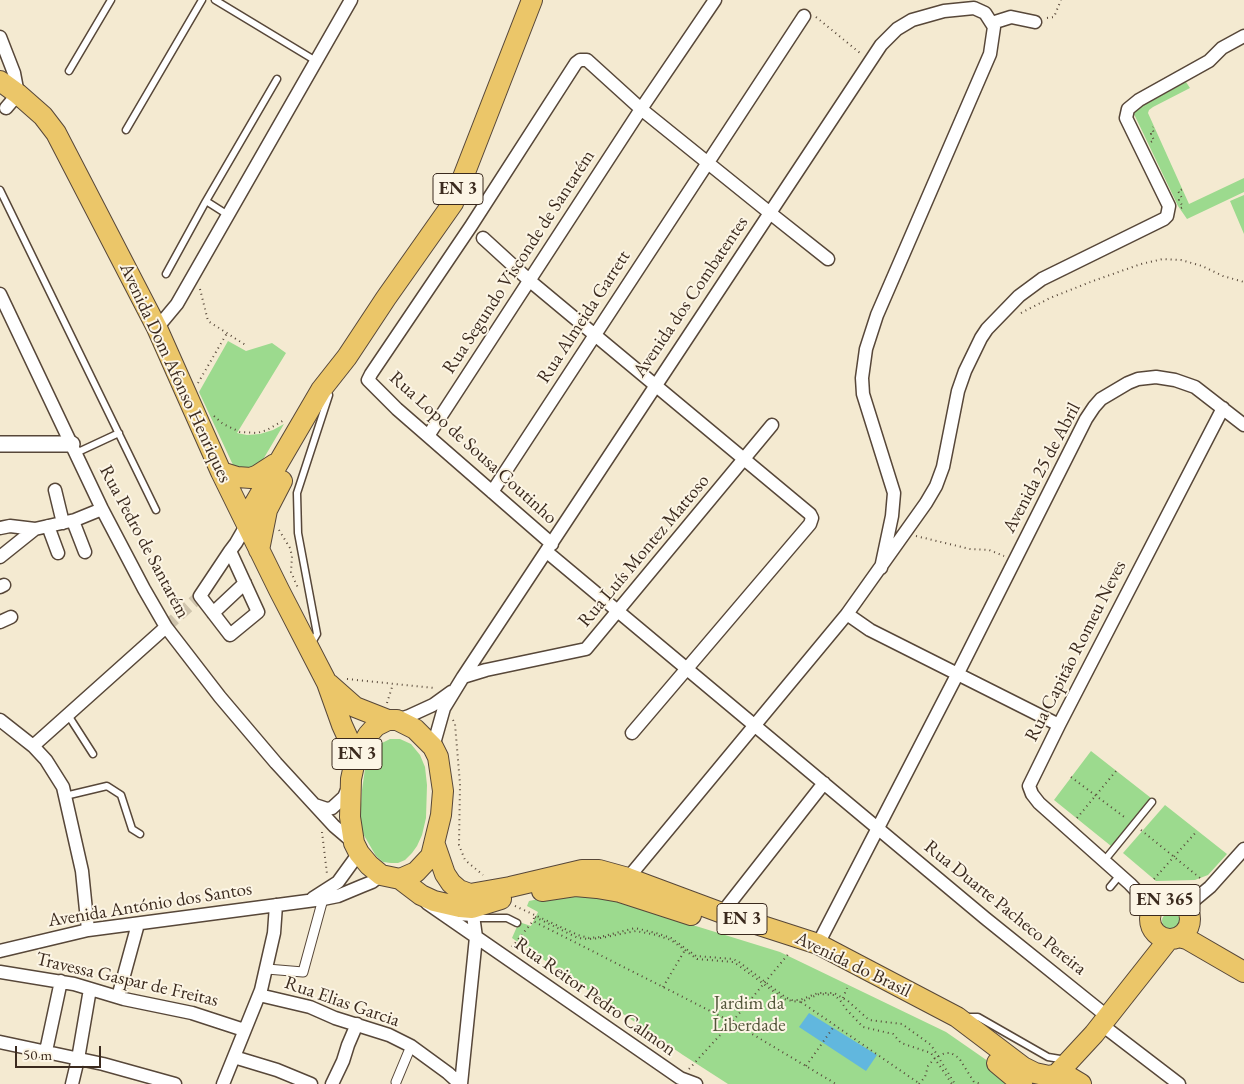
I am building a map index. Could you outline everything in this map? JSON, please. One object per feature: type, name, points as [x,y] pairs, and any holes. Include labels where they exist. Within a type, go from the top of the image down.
[{"type":"main road","name":"EN 3","points":[[246,522],[278,462],[321,390],[347,357],[453,203],[532,0]]},
{"type":"main road","name":"Avenida Dom Afonso Henriques","points":[[0,81],[12,101],[43,116],[56,133],[157,328],[221,472],[309,647],[355,707],[391,714]]},
{"type":"main road","name":"EN 3","points":[[259,550],[264,520],[272,499],[329,396],[347,357]]},
{"type":"main road","points":[[221,472],[238,477],[251,478],[266,471],[278,462]]},
{"type":"main road","name":"Avenida Dom Afonso Henriques","points":[[334,681],[342,725],[356,756]]},
{"type":"main road","name":"EN 3","points":[[391,714],[415,729],[433,747],[438,757],[443,791],[441,815],[435,845],[431,856],[416,872],[390,877],[369,865],[357,848],[350,817],[351,779],[356,756],[368,735],[391,714]]},
{"type":"main road","name":"Avenida do Brasil","points":[[435,845],[445,874],[459,890],[470,894],[510,887],[582,870],[600,870],[628,878],[722,913],[818,944],[958,1017],[1023,1067],[1035,1073],[1062,1076]]},
{"type":"main road","name":"Avenida do Brasil","points":[[390,877],[434,901],[460,907],[473,913],[512,896],[575,886],[620,892],[826,962],[950,1028],[999,1064],[1022,1084]]},
{"type":"main road","name":"EN 365","points":[[1062,1076],[1077,1063],[1085,1044],[1176,934],[1175,900],[1163,900],[1150,913],[1150,925],[1176,934],[1244,972]]},
{"type":"main road","name":"EN 365","points":[[1176,934],[1203,938],[1244,965]]},
{"type":"street","points":[[157,328],[177,304],[350,0]]},
{"type":"street","name":"Rua Segundo Visconde de Santarém","points":[[428,436],[715,0]]},
{"type":"street","points":[[881,568],[892,516],[894,494],[863,394],[862,378],[866,349],[877,315],[990,54],[993,25],[982,11],[971,8],[956,0]]},
{"type":"street","name":"Avenida dos Combatentes","points":[[433,747],[444,708],[455,689],[884,40],[912,20],[944,11],[971,8]]},
{"type":"street","name":"Rua Almeida Garrett","points":[[492,492],[804,16]]},
{"type":"street","points":[[993,25],[1011,17],[1035,22]]},
{"type":"street","points":[[628,878],[847,614],[926,504],[936,486],[947,451],[958,391],[973,352],[987,329],[1019,296],[1042,278],[1164,220],[1172,212],[1126,118],[1126,113],[1132,104],[1210,61],[1222,48],[1244,36]]},
{"type":"street","points":[[0,37],[14,73],[12,101]]},
{"type":"street","name":"Rua Lopo de Sousa Coutinho","points":[[642,109],[586,60],[580,60],[576,63],[471,226],[368,380],[492,492],[618,612],[687,670]]},
{"type":"street","points":[[642,109],[828,259]]},
{"type":"street","points":[[483,238],[530,281],[810,514],[812,518],[810,524],[632,733]]},
{"type":"street","name":"Rua Pedro de Santarém","points":[[0,294],[102,508],[166,628],[220,697],[276,763],[357,848]]},
{"type":"street","name":"Avenida 25 de Abril","points":[[818,944],[958,674],[1086,419],[1101,399],[1138,379],[1156,377],[1175,380],[1195,387],[1244,424]]},
{"type":"street","name":"Rua Capitão Romeu Neves","points":[[1153,908],[1125,880],[1038,803],[1030,790],[1030,782],[1223,408]]},
{"type":"street","name":"Rua Luís Montez Mattoso","points":[[463,677],[486,670],[586,649],[772,425]]},
{"type":"street","points":[[0,444],[74,448]]},
{"type":"street","points":[[55,490],[68,522],[85,552]]},
{"type":"street","points":[[0,528],[10,526],[35,529],[68,522],[102,508]]},
{"type":"street","points":[[230,551],[258,612],[230,635],[200,596],[230,551],[246,522]]},
{"type":"street","points":[[48,526],[58,552]]},
{"type":"street","points":[[0,557],[35,529]]},
{"type":"street","points":[[213,614],[245,583]]},
{"type":"street","points":[[847,614],[870,630],[1058,725]]},
{"type":"street","points":[[33,746],[166,628]]},
{"type":"street","name":"Rua Duarte Pacheco Pereira","points":[[687,670],[879,828],[1179,1084]]},
{"type":"street","points":[[391,714],[409,716],[433,705],[455,689]]},
{"type":"street","points":[[0,720],[33,746],[46,760],[63,787],[82,871],[88,930]]},
{"type":"street","points":[[315,805],[327,809],[338,804],[344,797],[351,779]]},
{"type":"street","points":[[722,913],[824,784]]},
{"type":"street","name":"Avenida António dos Santos","points":[[306,901],[338,882],[357,848]]},
{"type":"street","points":[[1176,934],[1210,887],[1244,849]]},
{"type":"street","name":"Avenida António dos Santos","points":[[4,950],[88,930],[323,899],[338,896],[390,877]]},
{"type":"street","name":"Rua Reitor Pedro Calmon","points":[[421,895],[427,904],[678,1081],[696,1084]]},
{"type":"street","points":[[267,969],[303,972],[323,899]]},
{"type":"street","points":[[223,1084],[259,995],[267,969],[274,933],[276,905]]},
{"type":"street","points":[[461,1084],[476,937],[473,913]]},
{"type":"street","points":[[118,996],[138,924]]},
{"type":"street","points":[[0,968],[4,950]]},
{"type":"street","name":"Travessa Gaspar de Freitas","points":[[0,972],[61,981],[192,1012],[244,1030]]},
{"type":"street","points":[[46,1051],[61,981]]},
{"type":"street","points":[[72,1084],[90,989]]},
{"type":"street","name":"Rua Elias Garcia","points":[[259,995],[310,1007],[335,1018],[389,1035],[411,1046],[461,1084]]},
{"type":"street","points":[[332,1084],[357,1024]]},
{"type":"street","points":[[0,1042],[46,1051],[175,1084]]},
{"type":"street","points":[[396,1082],[411,1046]]},
{"type":"street","points":[[234,1057],[277,1070],[311,1084]]},
{"type":"lane","points":[[69,71],[111,0]]},
{"type":"lane","points":[[126,130],[202,0]]},
{"type":"lane","points":[[215,0],[316,61]]},
{"type":"lane","points":[[166,274],[278,79]]},
{"type":"lane","points":[[0,190],[156,510]]},
{"type":"lane","points":[[206,202],[228,215]]},
{"type":"lane","points":[[309,647],[317,634],[298,533],[297,493],[329,396]]},
{"type":"lane","points":[[74,448],[119,434]]},
{"type":"lane","points":[[68,715],[93,754]]},
{"type":"lane","points":[[65,796],[106,786],[122,795],[132,829],[140,834]]},
{"type":"lane","points":[[1104,861],[1152,802]]},
{"type":"lane","points":[[1110,887],[1125,880]]},
{"type":"lane","points":[[443,915],[473,913],[507,918],[517,923]]},
{"type":"path","points":[[1054,17],[1061,0]]},
{"type":"path","points":[[804,16],[809,11],[870,61]]},
{"type":"path","points":[[1015,316],[1042,302],[1093,281],[1141,264],[1163,259],[1182,260],[1244,282]]},
{"type":"path","points":[[200,290],[208,321],[247,346]]},
{"type":"path","points":[[195,388],[227,333]]},
{"type":"path","points":[[212,414],[223,424],[240,432],[267,430],[285,419]]},
{"type":"path","points":[[905,534],[975,549],[989,550],[1015,560]]},
{"type":"path","points":[[334,681],[393,684],[437,689]]},
{"type":"path","points":[[391,714],[393,684]]},
{"type":"path","points":[[444,708],[455,724],[460,784],[459,845],[465,860],[484,876]]},
{"type":"path","points":[[1077,818],[1116,771]]},
{"type":"path","points":[[1071,777],[1134,824],[1200,878]]},
{"type":"path","points":[[315,805],[320,817],[328,879]]},
{"type":"path","points":[[1154,879],[1198,831]]},
{"type":"path","points":[[512,896],[513,905],[588,938],[600,937],[635,928],[672,938],[696,956],[733,959],[740,962],[784,999],[801,1002],[919,1084],[925,1077],[928,1066],[937,1057],[951,1053],[959,1058],[974,1082],[980,1084]]},
{"type":"path","points":[[512,947],[536,916]]},
{"type":"path","points":[[536,916],[578,938],[601,938],[636,931],[656,935],[671,940],[697,958],[733,962],[792,1000],[800,1000],[818,992],[834,992],[869,1020],[902,1024],[931,1045],[953,1084]]},
{"type":"path","points":[[533,922],[732,1022],[836,1084]]},
{"type":"path","points":[[678,1081],[765,984],[792,949]]},
{"type":"path","points":[[663,988],[685,950]]},
{"type":"path","points":[[843,998],[848,988]]},
{"type":"path","points":[[801,1002],[819,994],[834,995],[863,1027],[893,1034],[901,1043],[931,1053],[937,1057]]},
{"type":"path","points":[[806,1066],[834,1026]]},
{"type":"green space","points":[[1186,82],[1190,88],[1153,107],[1148,113],[1189,204],[1244,178],[1244,192],[1187,219],[1178,206],[1134,114],[1137,109]]},
{"type":"green space","points":[[1244,195],[1244,234],[1230,201]]},
{"type":"green space","points":[[228,341],[246,351],[272,343],[286,353],[237,433],[247,435],[260,434],[284,424],[261,463],[252,471],[240,470],[233,465],[199,392]]},
{"type":"green space","points":[[390,739],[400,739],[411,744],[420,755],[425,767],[427,785],[426,818],[422,835],[412,853],[405,860],[398,863],[383,862],[376,856],[362,832],[360,819],[365,769],[370,754],[380,744]]},
{"type":"green space","points":[[1091,751],[1151,798],[1111,846],[1054,800]]},
{"type":"green space","points":[[1165,805],[1227,854],[1208,875],[1195,880],[1156,881],[1123,853]]},
{"type":"green space","name":"Jardim da Liberdade","points":[[589,893],[780,952],[946,1032],[995,1066],[1016,1084],[728,1084],[512,938],[519,922],[531,926],[538,912],[527,906],[529,901],[554,896]]},
{"type":"green space","points":[[1171,912],[1177,915],[1180,921],[1177,927],[1171,930],[1165,927],[1162,921],[1165,915]]},
{"type":"water","points":[[809,1013],[877,1055],[866,1071],[799,1027]]},
{"type":"tunnel","points":[[166,627],[200,596]]}]
